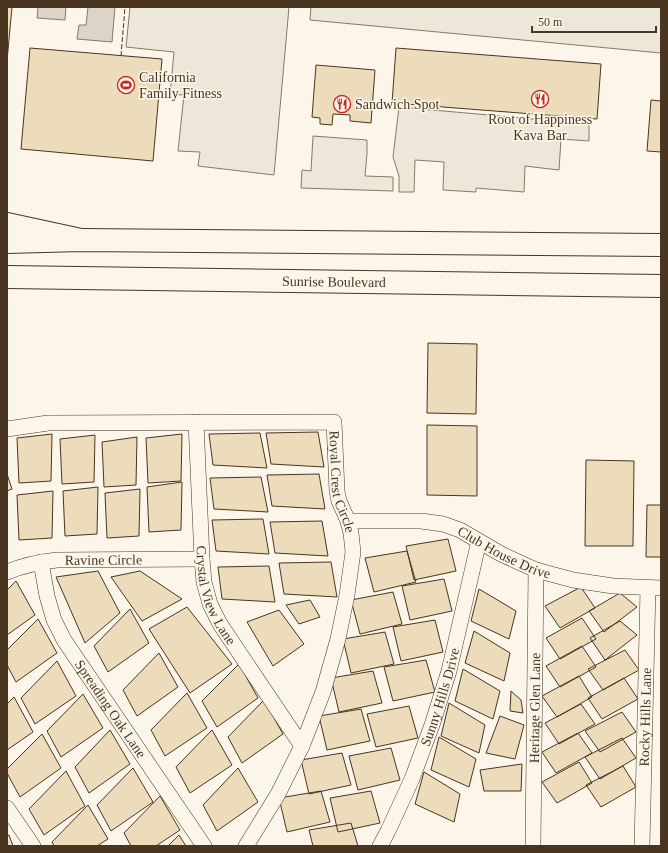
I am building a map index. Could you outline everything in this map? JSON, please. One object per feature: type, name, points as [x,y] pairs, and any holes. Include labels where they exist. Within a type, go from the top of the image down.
[{"type":"main road","points":[[7,224],[81,240]]},
{"type":"main road","points":[[7,242],[81,240],[661,245]]},
{"type":"main road","name":"Sunrise Boulevard","points":[[7,277],[661,286]]},
{"type":"street","name":"Crystal View Lane","points":[[196,422],[202,559],[204,582],[210,604],[220,624],[302,746]]},
{"type":"street","name":"Royal Crest Circle","points":[[7,429],[48,423],[334,422],[337,491],[339,501],[351,533],[353,552],[343,617],[323,692],[302,746],[278,794],[250,844]]},
{"type":"street","name":"Club House Drive","points":[[348,522],[421,521],[443,524],[460,530],[501,554],[536,570],[573,580],[613,586],[654,588]]},
{"type":"street","name":"Sunny Hills Drive","points":[[380,846],[412,779],[432,725],[449,670],[479,541]]},
{"type":"street","name":"Ravine Circle","points":[[7,572],[29,564],[57,560],[202,559]]},
{"type":"street","name":"Spreading Oak Lane","points":[[40,562],[54,620],[64,640],[204,846]]},
{"type":"street","name":"Heritage Glen Lane","points":[[533,846],[536,570]]},
{"type":"street","name":"Rocky Hills Lane","points":[[642,846],[654,588]]},
{"type":"street","points":[[7,808],[33,846]]},
{"type":"shaded area","points":[[38,7],[66,7],[65,20],[37,18]]},
{"type":"shaded area","points":[[88,7],[115,7],[112,42],[77,39],[79,25],[86,25]]},
{"type":"shaded area","points":[[130,7],[289,7],[274,175],[198,166],[200,152],[178,151],[184,95],[170,94],[174,52],[126,47]]},
{"type":"shaded area","points":[[311,7],[661,7],[661,53],[310,20]]},
{"type":"shaded area","points":[[399,107],[589,124],[589,141],[561,139],[559,170],[525,166],[524,192],[476,188],[476,192],[443,190],[444,162],[415,160],[414,192],[399,192],[399,176],[393,157]]},
{"type":"shaded area","points":[[313,136],[367,140],[365,176],[393,177],[393,191],[301,188],[302,170],[311,171]]},
{"type":"building","points":[[7,7],[12,7],[7,61]]},
{"type":"building","points":[[30,48],[162,59],[153,161],[21,149]]},
{"type":"building","points":[[396,48],[601,64],[597,119],[392,103]]},
{"type":"building","points":[[316,65],[375,70],[371,123],[350,121],[350,115],[333,114],[332,125],[320,124],[320,118],[312,117]]},
{"type":"building","points":[[651,100],[661,101],[661,152],[647,151]]},
{"type":"building","points":[[428,343],[477,344],[476,414],[427,413]]},
{"type":"building","points":[[427,425],[477,426],[477,496],[427,495]]},
{"type":"building","points":[[318,432],[324,467],[271,464],[266,433]]},
{"type":"building","points":[[260,433],[267,468],[213,465],[209,434]]},
{"type":"building","points":[[52,434],[51,481],[19,483],[17,438]]},
{"type":"building","points":[[182,434],[181,481],[148,483],[146,438]]},
{"type":"building","points":[[95,435],[94,482],[62,484],[60,439]]},
{"type":"building","points":[[137,437],[136,485],[104,487],[102,442]]},
{"type":"building","points":[[586,460],[634,461],[633,546],[585,546]]},
{"type":"building","points":[[7,474],[12,489],[7,491]]},
{"type":"building","points":[[319,474],[325,509],[272,506],[267,475]]},
{"type":"building","points":[[261,477],[268,512],[214,509],[210,478]]},
{"type":"building","points":[[182,482],[181,530],[149,532],[147,487]]},
{"type":"building","points":[[98,487],[97,534],[65,536],[63,491]]},
{"type":"building","points":[[140,489],[139,536],[107,538],[105,493]]},
{"type":"building","points":[[53,491],[52,538],[19,540],[17,495]]},
{"type":"building","points":[[647,505],[661,505],[661,557],[646,557]]},
{"type":"building","points":[[263,519],[269,554],[216,551],[212,520]]},
{"type":"building","points":[[322,521],[328,556],[275,553],[270,522]]},
{"type":"building","points":[[448,539],[456,571],[414,580],[406,546]]},
{"type":"building","points":[[407,551],[416,582],[374,592],[365,558]]},
{"type":"building","points":[[331,562],[337,597],[284,594],[279,563]]},
{"type":"building","points":[[269,566],[275,602],[222,599],[218,567]]},
{"type":"building","points":[[98,571],[120,613],[85,643],[56,577]]},
{"type":"building","points":[[140,571],[182,599],[142,621],[111,577]]},
{"type":"building","points":[[444,579],[452,611],[410,620],[402,586]]},
{"type":"building","points":[[16,581],[35,615],[7,635],[7,590]]},
{"type":"building","points":[[581,587],[595,608],[560,628],[545,606]]},
{"type":"building","points":[[479,589],[516,611],[509,639],[471,621]]},
{"type":"building","points":[[393,592],[402,624],[360,634],[351,600]]},
{"type":"building","points":[[620,593],[637,607],[604,632],[589,611]]},
{"type":"building","points":[[310,600],[320,617],[299,624],[286,605]]},
{"type":"building","points":[[187,607],[232,664],[190,693],[149,629]]},
{"type":"building","points":[[130,609],[149,643],[108,672],[94,646]]},
{"type":"building","points":[[279,610],[304,644],[273,666],[247,622]]},
{"type":"building","points":[[582,618],[596,639],[560,659],[546,638]]},
{"type":"building","points":[[38,619],[57,653],[16,682],[7,665],[7,650]]},
{"type":"building","points":[[435,620],[443,652],[401,661],[393,627]]},
{"type":"building","points":[[620,621],[637,635],[605,660],[590,638]]},
{"type":"building","points":[[474,631],[510,653],[504,681],[465,663]]},
{"type":"building","points":[[385,632],[394,664],[351,673],[343,639]]},
{"type":"building","points":[[582,646],[596,667],[560,687],[546,666]]},
{"type":"building","points":[[625,650],[639,670],[603,690],[588,669]]},
{"type":"building","points":[[159,653],[178,687],[137,716],[123,690]]},
{"type":"building","points":[[426,660],[435,692],[393,701],[384,667]]},
{"type":"building","points":[[57,661],[76,696],[35,724],[21,698]]},
{"type":"building","points":[[239,664],[258,698],[217,727],[202,701]]},
{"type":"building","points":[[463,669],[500,691],[493,719],[455,701]]},
{"type":"building","points":[[373,671],[382,703],[339,712],[331,678]]},
{"type":"building","points":[[579,676],[592,697],[557,717],[542,696]]},
{"type":"building","points":[[624,678],[638,699],[602,719],[588,698]]},
{"type":"building","points":[[511,691],[521,700],[523,713],[510,711]]},
{"type":"building","points":[[187,693],[207,728],[165,756],[151,730]]},
{"type":"building","points":[[83,694],[103,728],[61,757],[47,731]]},
{"type":"building","points":[[14,697],[33,732],[7,750],[7,704]]},
{"type":"building","points":[[264,700],[283,734],[242,763],[228,737]]},
{"type":"building","points":[[449,703],[485,725],[479,753],[441,736]]},
{"type":"building","points":[[581,704],[595,724],[559,744],[545,723]]},
{"type":"building","points":[[409,706],[418,738],[376,747],[367,714]]},
{"type":"building","points":[[361,709],[370,741],[327,750],[319,716]]},
{"type":"building","points":[[622,712],[636,732],[600,752],[585,731]]},
{"type":"building","points":[[500,716],[524,725],[515,759],[486,753]]},
{"type":"building","points":[[110,730],[130,764],[89,793],[75,767]]},
{"type":"building","points":[[212,730],[232,765],[190,793],[176,767]]},
{"type":"building","points":[[578,733],[592,753],[556,773],[542,752]]},
{"type":"building","points":[[42,734],[61,768],[20,797],[7,773],[7,769]]},
{"type":"building","points":[[439,737],[476,759],[469,787],[431,770]]},
{"type":"building","points":[[622,738],[636,758],[600,779],[585,757]]},
{"type":"building","points":[[391,748],[400,780],[358,790],[349,756]]},
{"type":"building","points":[[342,753],[351,785],[309,794],[301,760]]},
{"type":"building","points":[[579,762],[592,783],[557,803],[542,782]]},
{"type":"building","points":[[522,764],[521,791],[484,791],[480,770]]},
{"type":"building","points":[[623,766],[636,787],[601,807],[586,785]]},
{"type":"building","points":[[133,768],[153,802],[111,831],[97,805]]},
{"type":"building","points":[[238,768],[258,802],[217,831],[203,805]]},
{"type":"building","points":[[66,771],[85,806],[44,835],[29,809]]},
{"type":"building","points":[[424,772],[460,794],[454,822],[415,804]]},
{"type":"building","points":[[321,791],[330,822],[287,832],[279,798]]},
{"type":"building","points":[[371,791],[380,823],[338,832],[330,798]]},
{"type":"building","points":[[160,796],[180,830],[156,846],[131,846],[124,833]]},
{"type":"building","points":[[88,805],[108,839],[97,846],[54,846],[52,842]]},
{"type":"building","points":[[351,823],[358,846],[313,846],[309,830]]},
{"type":"building","points":[[9,835],[13,846],[7,846],[7,836]]},
{"type":"building","points":[[179,835],[186,846],[168,846]]},
{"type":"fence","points":[[121,56],[125,7]]},
{"type":"place","name":"California Family Fitness","points":[[126,85]]},
{"type":"place","name":"Root of Happiness Kava Bar","points":[[540,99]]},
{"type":"place","name":"Sandwich Spot","points":[[342,104]]}]
